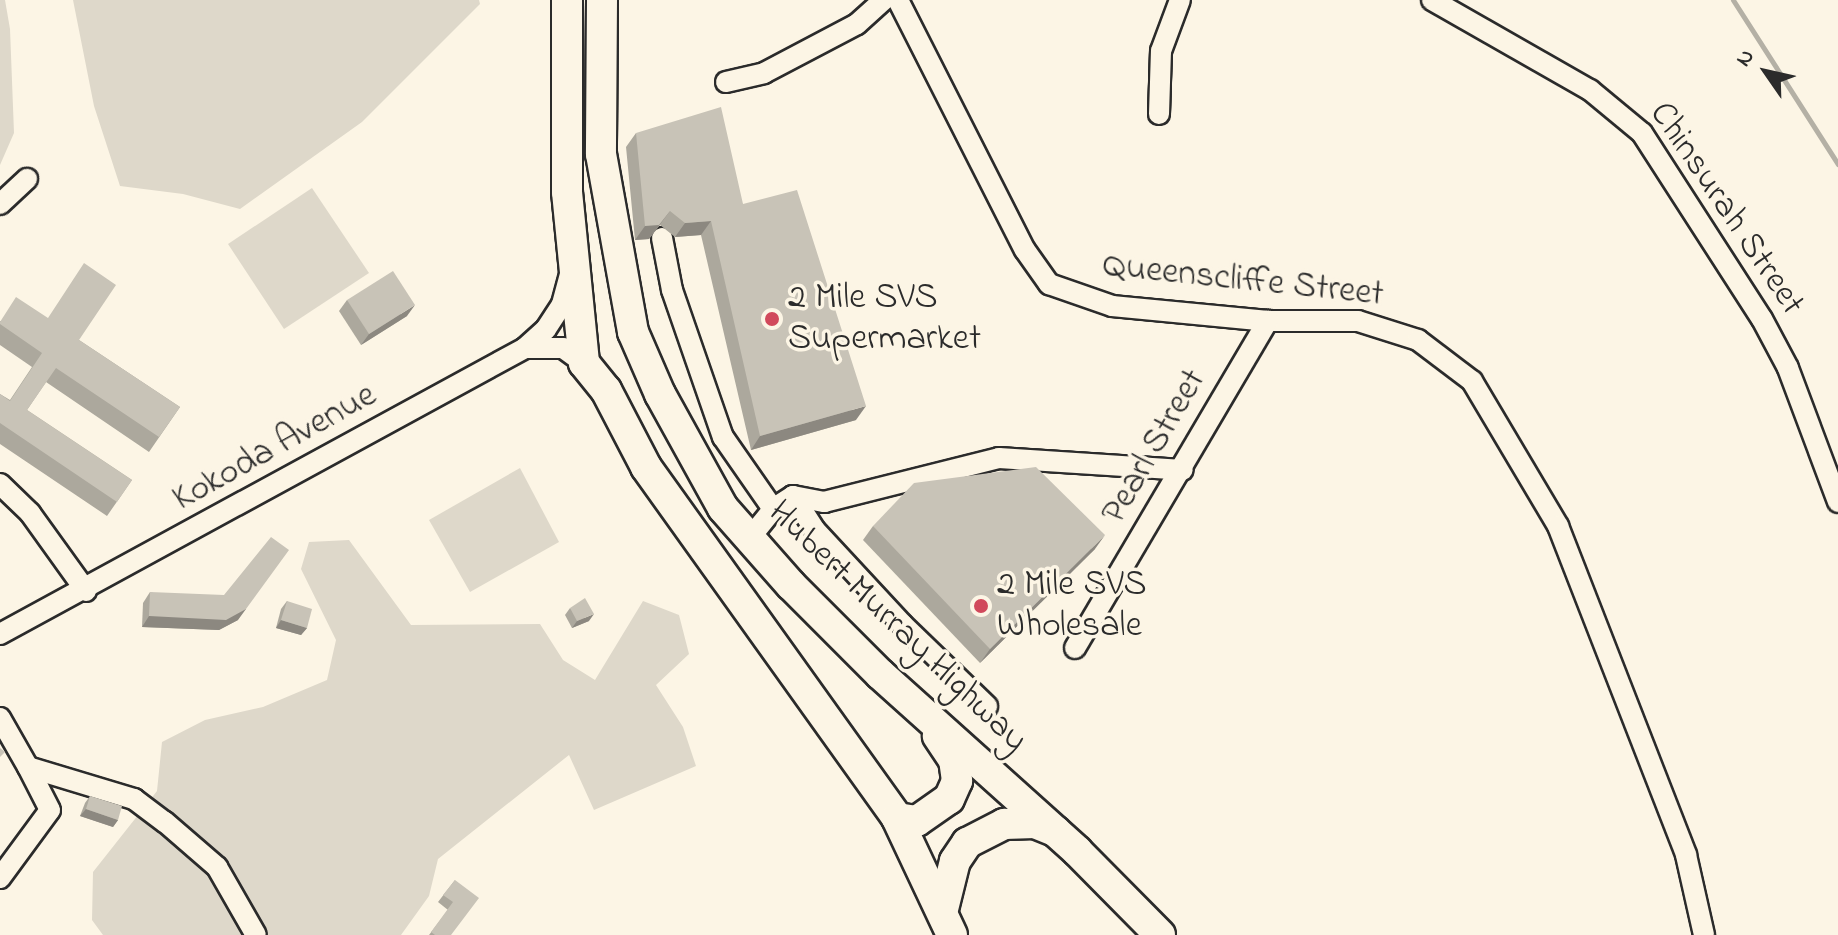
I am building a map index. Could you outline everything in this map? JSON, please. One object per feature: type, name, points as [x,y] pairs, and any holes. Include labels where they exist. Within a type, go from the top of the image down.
[{"type":"highway","points":[[567,0],[567,192],[584,363],[606,390],[646,467],[897,818],[947,922]]},
{"type":"highway","name":"Hubert Murray Highway","points":[[602,0],[601,154],[633,332],[723,508],[749,539],[880,674],[1057,832],[1160,935]]},
{"type":"highway","points":[[880,674],[894,698],[945,743],[957,781],[938,810],[917,821],[897,818]]},
{"type":"highway","points":[[947,922],[955,861],[967,843],[1004,824],[1035,823],[1057,832]]},
{"type":"street","points":[[726,82],[764,73],[857,24],[884,0]]},
{"type":"street","name":"Queenscliffe Street","points":[[898,0],[1025,250],[1049,284],[1112,306],[1268,321],[1358,321],[1395,332],[1443,356],[1472,381],[1558,526],[1686,855],[1704,935]]},
{"type":"street","points":[[1159,114],[1161,51],[1180,0]]},
{"type":"street","name":"Chinsurah Street","points":[[1432,0],[1590,90],[1642,133],[1762,319],[1788,368],[1838,502]]},
{"type":"street","points":[[0,204],[27,179]]},
{"type":"street","points":[[662,238],[672,290],[723,437],[773,509]]},
{"type":"street","points":[[525,348],[546,329],[562,304],[573,253]]},
{"type":"street","name":"Pearl Street","points":[[1075,648],[1183,470],[1268,321]]},
{"type":"street","points":[[525,348],[563,348],[584,363]]},
{"type":"street","name":"Kokoda Avenue","points":[[0,634],[86,591],[525,348]]},
{"type":"street","points":[[749,539],[773,509],[793,496],[824,502],[999,458],[1183,470]]},
{"type":"street","points":[[0,484],[30,513],[86,591]]},
{"type":"street","points":[[793,496],[815,530],[903,625],[987,706]]},
{"type":"street","points":[[0,718],[50,810],[0,878]]},
{"type":"street","points":[[28,767],[134,799],[217,867],[256,935]]},
{"type":"shaded area","points":[[0,0],[5,0],[10,29],[14,133],[0,165]]},
{"type":"shaded area","points":[[73,0],[479,0],[480,4],[362,122],[240,209],[183,194],[120,186],[94,106]]},
{"type":"shaded area","points":[[312,188],[369,273],[284,329],[228,244]]},
{"type":"shaded area","points":[[520,468],[559,542],[470,592],[429,520]]},
{"type":"shaded area","points":[[349,540],[411,625],[540,624],[563,660],[595,680],[643,601],[679,615],[689,654],[656,685],[683,727],[696,766],[594,810],[569,755],[438,859],[429,896],[401,935],[103,935],[92,920],[93,872],[157,791],[162,742],[205,720],[263,707],[327,680],[336,640],[301,569],[309,542]]},
{"type":"building","name":"2 Mile SVS Supermarket","points":[[721,107],[743,204],[797,190],[866,406],[760,436],[711,221],[685,223],[670,211],[659,225],[645,226],[636,133]]},
{"type":"building","points":[[84,263],[116,285],[79,340],[180,407],[159,437],[56,368],[27,410],[132,480],[117,502],[0,423],[0,394],[10,401],[42,353],[0,322],[16,297],[48,318]]},
{"type":"building","points":[[393,271],[415,305],[369,334],[347,300]]},
{"type":"building","name":"2 Mile SVS Wholesale","points":[[1036,467],[1105,535],[990,649],[873,526],[914,483]]},
{"type":"building","points":[[271,537],[289,550],[246,609],[226,620],[149,616],[150,592],[224,595]]},
{"type":"building","points":[[585,598],[594,614],[577,621],[570,608]]},
{"type":"building","points":[[287,601],[312,609],[307,628],[281,620]]},
{"type":"building","points":[[90,796],[122,806],[118,820],[86,809]]},
{"type":"building","points":[[455,880],[479,898],[451,935],[435,935],[431,932],[453,902],[443,895]]},
{"type":"waterway","points":[[1733,0],[1838,164]]},
{"type":"place","name":"2 Mile SVS Supermarket","points":[[772,319]]},
{"type":"place","name":"2 Mile SVS Wholesale","points":[[981,606]]}]
